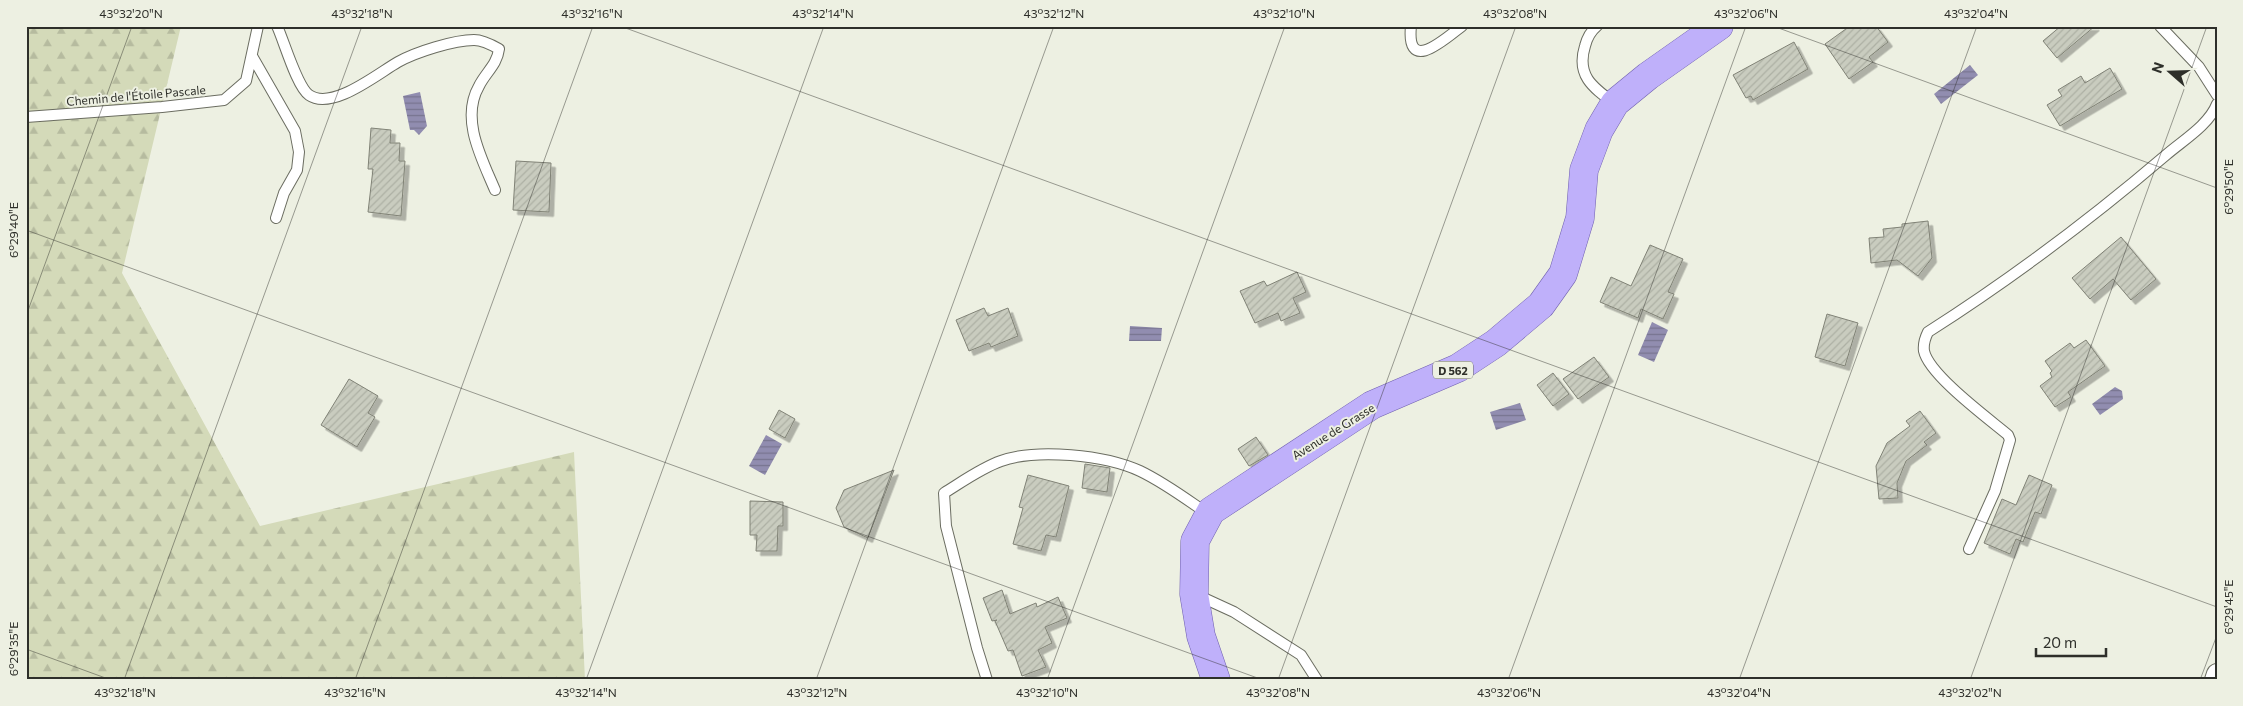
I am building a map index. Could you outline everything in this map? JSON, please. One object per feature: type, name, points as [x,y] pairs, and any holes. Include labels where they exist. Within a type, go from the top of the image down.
[{"type":"main road","name":"Avenue de Grasse","points":[[1216,680],[1201,636],[1194,594],[1195,541],[1211,511],[1319,438],[1372,405],[1458,368],[1496,343],[1541,305],[1564,274],[1580,218],[1584,170],[1599,130],[1615,103],[1648,76],[1719,26]]},
{"type":"street","points":[[2215,680],[2217,674]]},
{"type":"lane","name":"Chemin de l'Étoile Pascale","points":[[26,117],[162,107],[224,100],[246,81],[258,26]]},
{"type":"lane","points":[[277,26],[300,86],[309,95],[322,100],[341,95],[400,61],[442,46],[475,40],[493,45],[499,49],[498,60],[478,87],[472,106],[472,127],[481,158],[496,190]]},
{"type":"lane","points":[[1412,26],[1410,37],[1412,45],[1418,51],[1424,52],[1433,48],[1462,26]]},
{"type":"lane","points":[[1597,26],[1586,40],[1581,66],[1587,80],[1615,103]]},
{"type":"lane","points":[[2160,26],[2199,67],[2217,95]]},
{"type":"lane","points":[[252,56],[295,131],[299,152],[297,170],[284,193],[276,218]]},
{"type":"lane","points":[[1969,549],[1994,492],[2010,440],[2008,436],[1950,385],[1931,364],[1924,351],[1924,342],[1928,332],[2060,240],[2141,176],[2202,124],[2217,104]]},
{"type":"lane","points":[[987,680],[946,526],[944,493],[1001,461],[1033,454],[1074,455],[1139,470],[1172,488],[1209,515]]},
{"type":"lane","points":[[1194,594],[1234,612],[1302,655],[1317,680]]},
{"type":"green space","points":[[26,26],[181,26],[122,273],[260,526],[574,452],[585,680],[26,680]]},
{"type":"shaded area","points":[[1970,65],[1978,75],[1941,104],[1934,94]]},
{"type":"shaded area","points":[[420,92],[427,126],[419,135],[414,130],[410,130],[403,96]]},
{"type":"shaded area","points":[[1652,322],[1668,330],[1654,362],[1638,355]]},
{"type":"shaded area","points":[[1130,326],[1162,328],[1161,341],[1129,341]]},
{"type":"shaded area","points":[[2115,387],[2122,391],[2123,399],[2100,415],[2092,404]]},
{"type":"shaded area","points":[[1520,403],[1526,420],[1496,430],[1490,412]]},
{"type":"shaded area","points":[[766,435],[782,444],[765,475],[749,466]]},
{"type":"building","points":[[1850,26],[1876,26],[1888,42],[1869,57],[1873,62],[1849,79],[1825,44]]},
{"type":"building","points":[[2061,26],[2095,26],[2057,58],[2043,41]]},
{"type":"building","points":[[1794,42],[1808,69],[1753,100],[1751,96],[1746,98],[1733,75]]},
{"type":"building","points":[[2110,68],[2122,89],[2060,126],[2047,105],[2062,96],[2058,90],[2081,76],[2085,83]]},
{"type":"building","points":[[371,128],[391,130],[390,143],[400,143],[399,161],[405,161],[401,216],[368,212],[373,169],[368,169]]},
{"type":"building","points":[[516,161],[551,163],[549,212],[513,210]]},
{"type":"building","points":[[1928,221],[1932,258],[1918,276],[1897,260],[1871,263],[1869,238],[1884,237],[1883,229],[1902,227],[1902,224]]},
{"type":"building","points":[[2121,237],[2156,279],[2131,300],[2113,279],[2090,299],[2072,278]]},
{"type":"building","points":[[1650,245],[1683,259],[1668,292],[1674,294],[1663,319],[1641,309],[1638,318],[1600,302],[1611,277],[1631,286]]},
{"type":"building","points":[[1297,272],[1306,292],[1293,298],[1300,313],[1281,321],[1278,313],[1255,323],[1240,291],[1264,281],[1267,286]]},
{"type":"building","points":[[984,308],[988,316],[1008,308],[1018,336],[991,347],[989,343],[969,351],[956,320]]},
{"type":"building","points":[[1827,314],[1858,323],[1845,366],[1815,357]]},
{"type":"building","points":[[2086,340],[2105,366],[2068,392],[2071,397],[2055,407],[2040,386],[2052,377],[2050,373],[2052,371],[2045,361],[2070,343],[2074,348]]},
{"type":"building","points":[[1594,357],[1609,377],[1578,399],[1563,379]]},
{"type":"building","points":[[1553,373],[1569,394],[1553,406],[1537,385]]},
{"type":"building","points":[[349,379],[378,396],[368,413],[375,417],[357,447],[321,425]]},
{"type":"building","points":[[779,410],[795,419],[785,438],[769,429]]},
{"type":"building","points":[[1920,411],[1936,433],[1924,442],[1927,445],[1906,461],[1897,483],[1898,498],[1879,499],[1876,466],[1887,443],[1910,426],[1906,421]]},
{"type":"building","points":[[1256,437],[1268,455],[1249,466],[1238,449]]},
{"type":"building","points":[[1085,464],[1110,468],[1107,492],[1082,488]]},
{"type":"building","points":[[894,470],[868,538],[844,527],[836,508],[844,490]]},
{"type":"building","points":[[1028,475],[1069,486],[1056,537],[1046,535],[1041,551],[1013,544],[1023,508],[1019,507]]},
{"type":"building","points":[[2029,475],[2052,485],[2041,514],[2035,512],[2023,542],[2016,539],[2010,554],[1984,543],[2002,499],[2016,505]]},
{"type":"building","points":[[750,501],[783,502],[783,526],[778,526],[777,551],[756,551],[757,535],[750,535]]},
{"type":"building","points":[[1002,590],[1010,614],[1036,603],[1037,607],[1058,597],[1067,618],[1045,627],[1052,643],[1038,650],[1046,667],[1022,676],[1013,650],[1008,651],[995,621],[997,620],[992,621],[983,598]]}]
